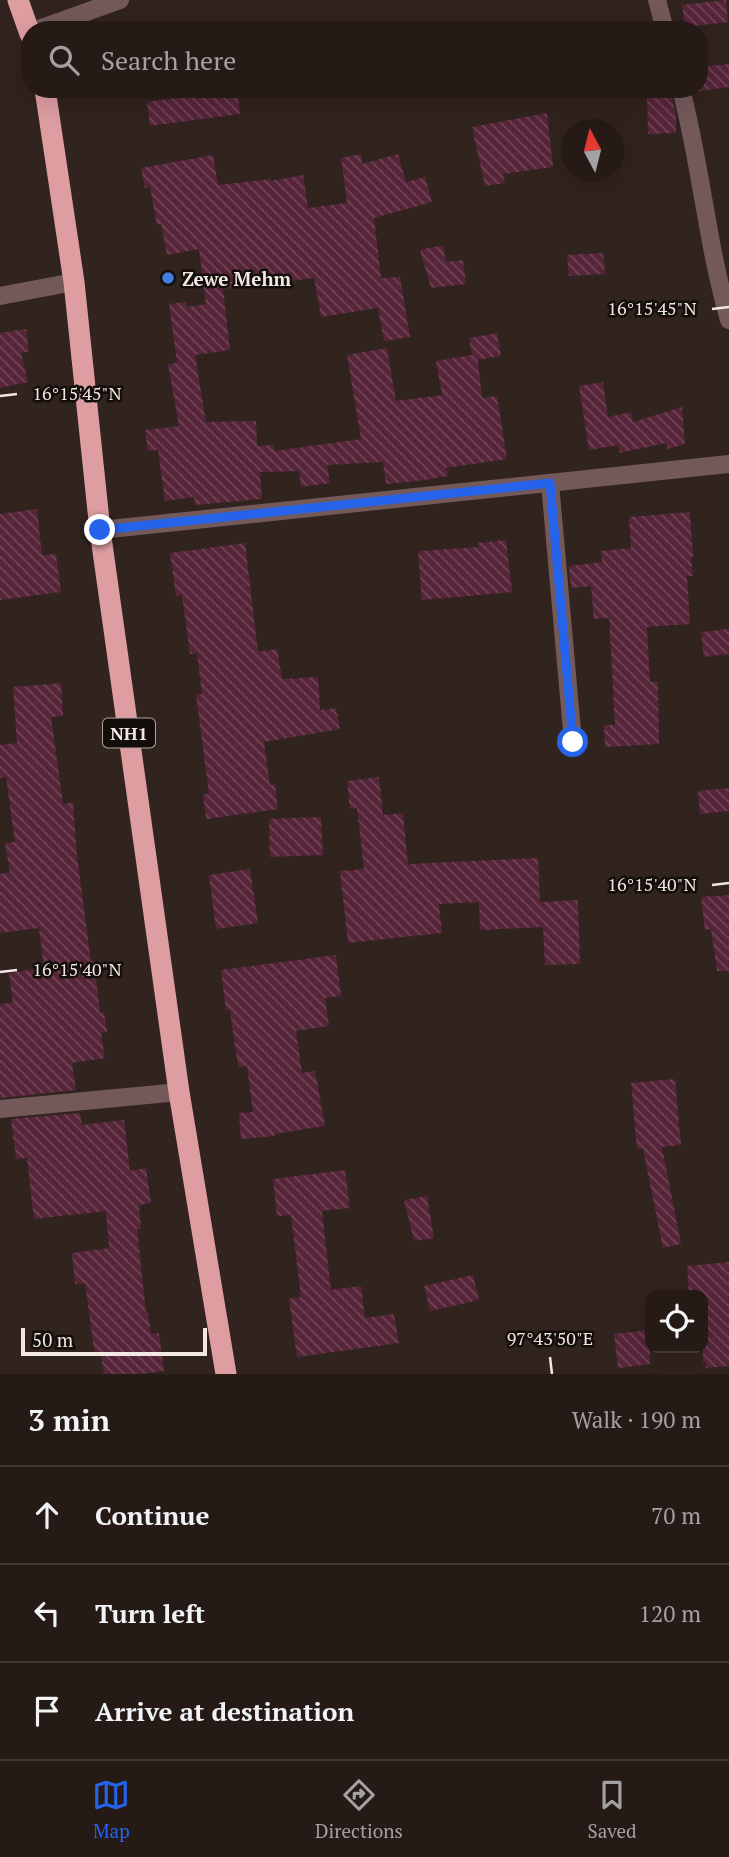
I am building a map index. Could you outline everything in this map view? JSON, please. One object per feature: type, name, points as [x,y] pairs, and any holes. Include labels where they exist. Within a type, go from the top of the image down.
[{"type":"highway","points":[[18,0],[26,21]]},
{"type":"highway","name":"NH1","points":[[46,98],[74,282],[100,530],[179,1092],[226,1374]]},
{"type":"street","points":[[61,21],[120,0]]},
{"type":"street","points":[[657,0],[663,21]]},
{"type":"street","points":[[683,98],[729,320]]},
{"type":"street","points":[[0,296],[74,282]]},
{"type":"street","points":[[100,530],[729,464]]},
{"type":"street","points":[[550,483],[573,742]]},
{"type":"street","points":[[0,1109],[179,1092]]},
{"type":"building","points":[[726,0],[728,22],[708,24],[708,21],[684,21],[682,5]]},
{"type":"building","points":[[729,64],[729,87],[708,90],[708,66]]},
{"type":"building","points":[[177,98],[238,98],[240,114],[150,126],[147,102]]},
{"type":"building","points":[[647,98],[672,98],[676,133],[648,134]]},
{"type":"building","points":[[547,113],[553,167],[503,174],[505,183],[485,186],[472,127]]},
{"type":"building","points":[[361,154],[362,164],[398,154],[406,182],[425,177],[432,202],[374,218],[381,278],[400,277],[410,337],[384,341],[378,308],[321,317],[314,278],[223,289],[230,350],[195,355],[206,422],[256,421],[257,446],[274,445],[274,451],[361,439],[347,355],[387,348],[396,401],[442,395],[436,361],[472,355],[469,338],[497,333],[501,356],[478,360],[482,398],[497,396],[507,459],[446,468],[448,476],[386,484],[383,462],[327,465],[330,483],[301,487],[299,471],[260,472],[262,499],[195,505],[194,497],[165,501],[158,450],[148,451],[145,430],[179,426],[168,364],[177,363],[169,304],[186,302],[187,307],[206,304],[199,249],[167,255],[161,224],[157,225],[150,187],[145,188],[141,168],[213,155],[218,185],[271,181],[303,175],[308,208],[347,203],[341,158]]},
{"type":"building","points":[[443,245],[446,262],[463,260],[466,284],[431,288],[420,250]]},
{"type":"building","points":[[603,253],[605,274],[569,276],[567,255]]},
{"type":"building","points":[[26,329],[29,352],[21,353],[28,382],[0,388],[0,333]]},
{"type":"building","points":[[603,382],[608,417],[631,412],[633,422],[682,407],[685,444],[668,449],[666,443],[620,453],[618,445],[589,450],[579,386]]},
{"type":"building","points":[[37,509],[42,555],[56,554],[61,592],[0,600],[0,514]]},
{"type":"building","points":[[690,512],[693,576],[687,576],[690,624],[647,627],[650,682],[658,682],[659,744],[605,747],[604,725],[615,725],[609,618],[594,619],[591,586],[571,588],[569,566],[602,562],[601,551],[631,548],[629,517]]},
{"type":"building","points":[[506,540],[512,592],[422,600],[418,551],[479,547],[478,543]]},
{"type":"building","points":[[245,543],[258,652],[277,649],[282,679],[318,677],[320,710],[336,708],[340,729],[264,742],[270,785],[275,784],[278,809],[206,819],[203,794],[209,794],[196,695],[202,694],[197,653],[190,654],[182,595],[176,596],[170,553]]},
{"type":"building","points":[[729,629],[729,654],[704,657],[701,632]]},
{"type":"building","points":[[61,683],[63,716],[51,717],[63,804],[73,802],[91,961],[94,961],[100,1013],[104,1012],[107,1032],[101,1033],[105,1058],[72,1063],[76,1090],[0,1098],[0,1004],[13,1003],[9,973],[44,968],[39,928],[0,933],[0,874],[10,872],[5,843],[15,842],[6,777],[0,778],[0,745],[17,743],[13,687]]},
{"type":"building","points":[[379,777],[383,815],[403,813],[408,864],[538,858],[540,902],[578,900],[580,964],[545,965],[543,927],[480,930],[479,902],[439,904],[442,933],[348,943],[340,871],[364,869],[357,808],[350,809],[347,781]]},
{"type":"building","points":[[729,788],[729,811],[700,814],[698,791]]},
{"type":"building","points":[[321,817],[323,855],[270,857],[269,819]]},
{"type":"building","points":[[250,869],[258,923],[216,929],[209,875]]},
{"type":"building","points":[[729,895],[729,971],[717,971],[711,929],[705,930],[701,897]]},
{"type":"building","points":[[336,955],[341,996],[325,998],[329,1026],[296,1031],[302,1073],[315,1071],[325,1126],[274,1134],[275,1136],[241,1139],[239,1113],[253,1112],[247,1066],[238,1067],[221,970]]},
{"type":"building","points":[[675,1079],[681,1145],[662,1147],[681,1244],[663,1248],[643,1149],[637,1149],[631,1083]]},
{"type":"building","points":[[80,1113],[82,1125],[124,1120],[130,1171],[146,1168],[151,1203],[139,1205],[141,1229],[137,1229],[146,1313],[151,1334],[159,1333],[164,1371],[104,1374],[101,1356],[95,1356],[85,1283],[75,1284],[72,1253],[109,1248],[106,1211],[34,1219],[27,1158],[16,1159],[11,1119]]},
{"type":"building","points":[[345,1170],[350,1208],[322,1211],[331,1290],[361,1286],[365,1318],[394,1314],[399,1343],[297,1357],[289,1299],[301,1297],[291,1215],[277,1216],[273,1179]]},
{"type":"building","points":[[427,1196],[434,1238],[414,1241],[404,1200]]},
{"type":"building","points":[[729,1262],[729,1366],[706,1368],[706,1362],[703,1363],[703,1353],[708,1353],[708,1290],[689,1290],[687,1266]]},
{"type":"building","points":[[473,1275],[479,1300],[430,1311],[424,1286]]},
{"type":"building","points":[[645,1331],[645,1353],[650,1353],[650,1364],[618,1368],[614,1334]]},
{"type":"place","name":"Zewe Mehm","points":[[168,278]]},
{"type":"route","points":[[100,530],[550,483],[573,742]]}]
